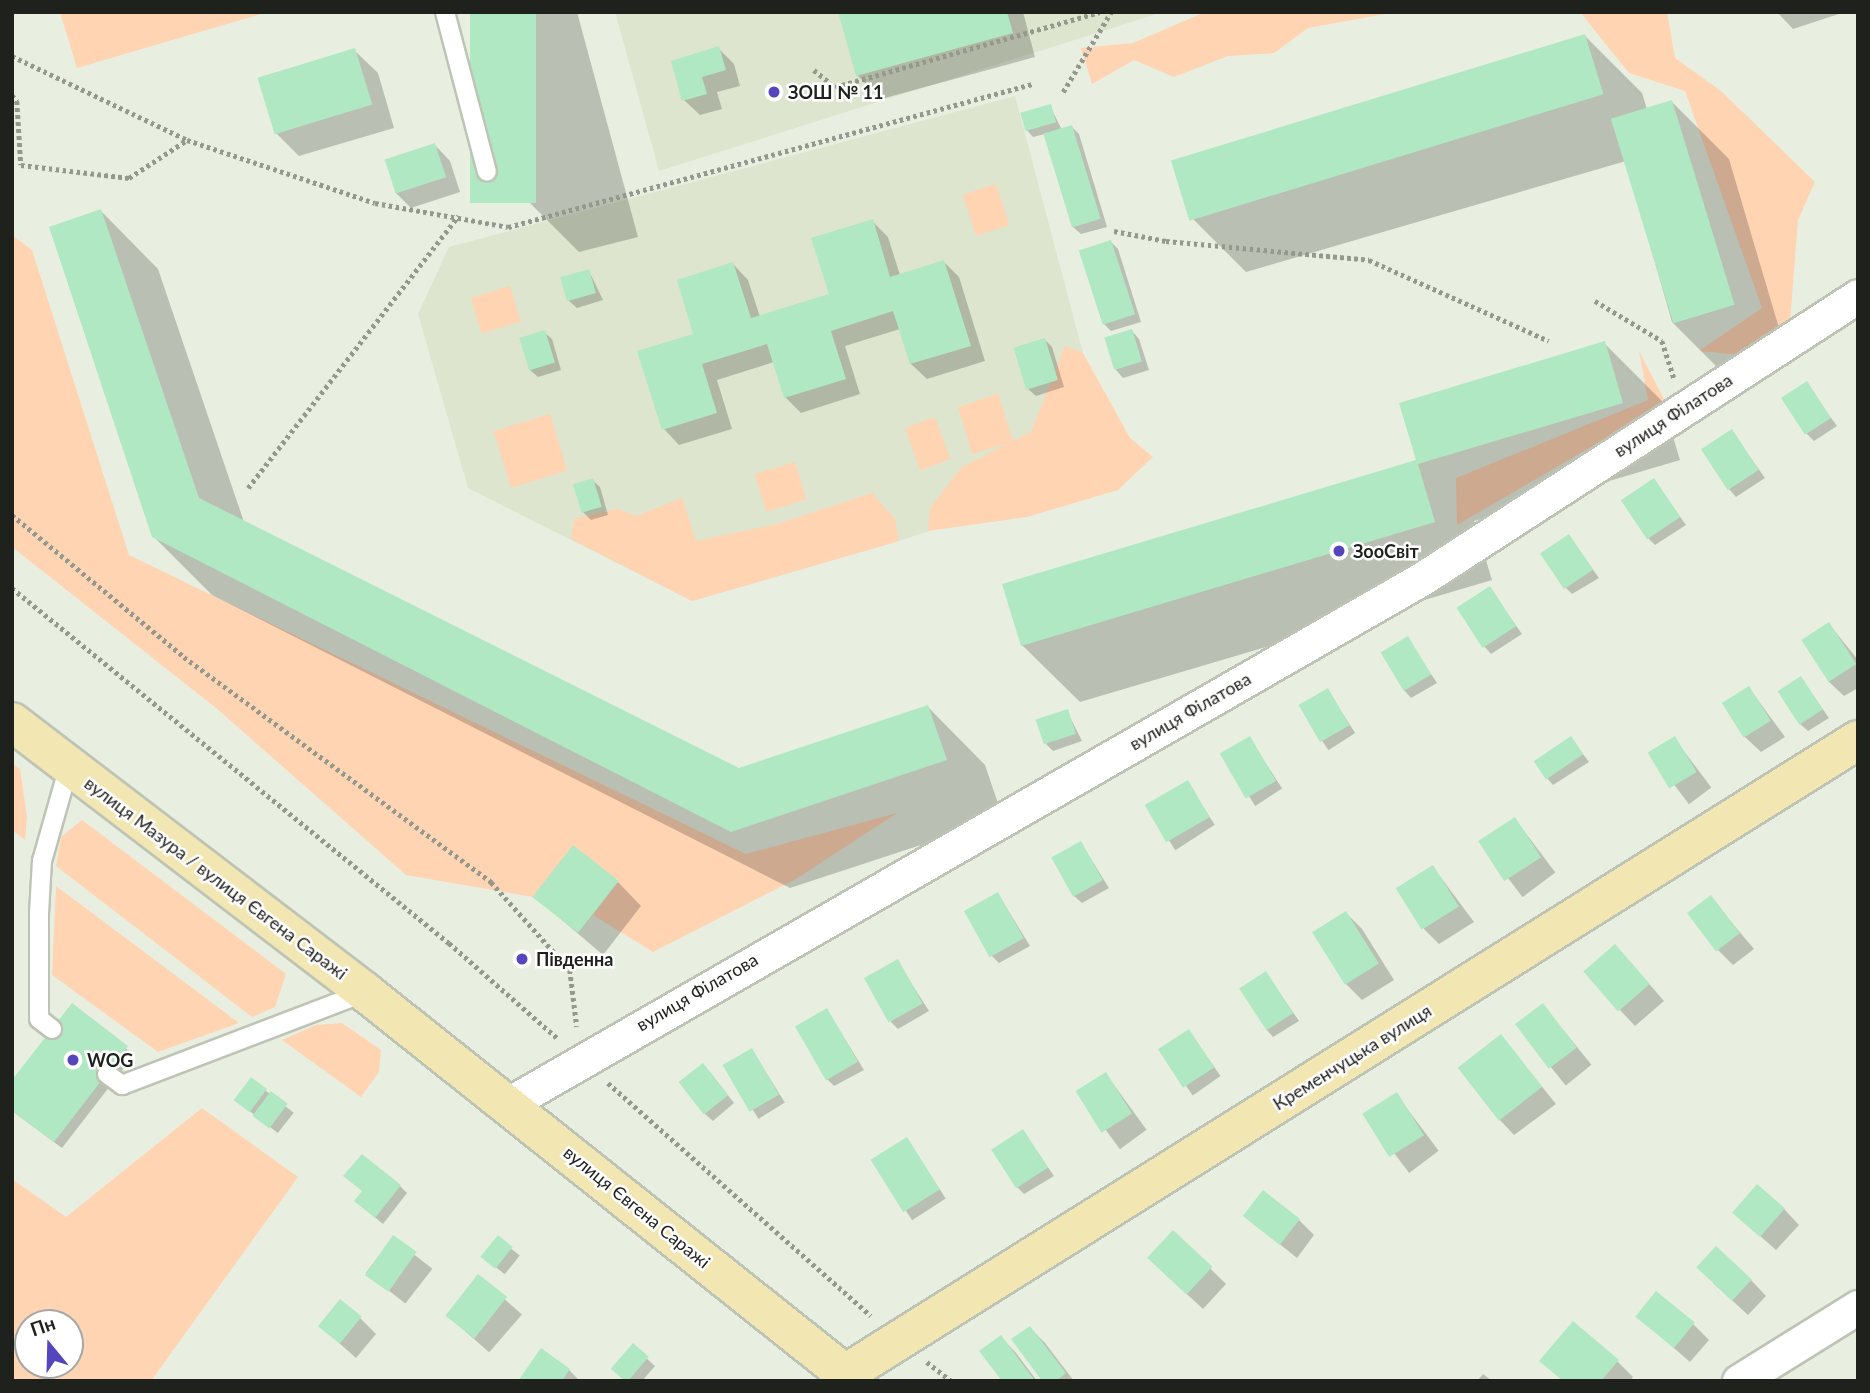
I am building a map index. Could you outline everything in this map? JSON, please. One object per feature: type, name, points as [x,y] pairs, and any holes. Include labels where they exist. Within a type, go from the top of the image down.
[{"type":"street","name":"вулиця Філатова","points":[[508,1104],[581,1059],[1423,578],[1858,296]]},
{"type":"street","name":"вулиця Мазура / вулиця Євгена Саражі","points":[[12,722],[419,1036]]},
{"type":"street","name":"Кременчуцька вулиця","points":[[850,1377],[899,1341],[1858,740]]},
{"type":"street","name":"вулиця Євгена Саражі","points":[[419,1036],[850,1377]]},
{"type":"street","points":[[1739,1381],[1858,1307]]},
{"type":"lane","points":[[445,12],[486,172]]},
{"type":"lane","points":[[52,1029],[39,1019],[42,861],[69,766]]},
{"type":"lane","points":[[107,1074],[122,1085],[365,992]]},
{"type":"path","points":[[814,70],[835,87],[1100,12]]},
{"type":"path","points":[[1063,92],[1111,12]]},
{"type":"path","points":[[12,56],[187,141],[375,203],[508,227],[1032,84]]},
{"type":"path","points":[[12,94],[17,100],[20,165],[129,178],[187,141]]},
{"type":"path","points":[[247,488],[458,216]]},
{"type":"path","points":[[1114,231],[1166,241],[1369,260],[1549,341]]},
{"type":"path","points":[[1595,301],[1662,341],[1677,388]]},
{"type":"path","points":[[12,515],[184,657],[491,882],[570,970],[581,1059]]},
{"type":"path","points":[[12,588],[449,943],[899,1341],[951,1381]]},
{"type":"shaded area","points":[[60,12],[268,12],[77,68]]},
{"type":"shaded area","name":"ЗОШ № 11","points":[[615,12],[1163,12],[659,171]]},
{"type":"shaded area","points":[[1205,12],[1396,12],[1308,28],[1274,53],[1228,56],[1174,77],[1134,60],[1092,84],[1081,48],[1133,43]]},
{"type":"shaded area","points":[[1580,12],[1667,12],[1675,58],[1721,91],[1815,182],[1798,220],[1790,323],[1742,355],[1699,351],[1762,308],[1685,91],[1629,73]]},
{"type":"shaded area","points":[[1015,96],[1114,470],[899,541],[692,601],[468,488],[418,314],[449,247]]},
{"type":"shaded area","points":[[996,184],[1009,225],[976,236],[963,195]]},
{"type":"shaded area","points":[[12,235],[32,250],[129,555],[746,854],[897,813],[796,879],[653,952],[593,915],[619,881],[573,846],[533,897],[406,875],[216,708],[12,547]]},
{"type":"shaded area","points":[[510,286],[521,321],[482,333],[471,298]]},
{"type":"shaded area","points":[[1065,346],[1083,353],[1130,438],[1153,457],[1118,490],[1027,517],[928,531],[930,508],[961,468],[1008,443],[972,454],[958,407],[998,394],[1013,441],[1031,432]]},
{"type":"shaded area","points":[[1639,351],[1666,403],[1457,525],[1456,478],[1648,400]]},
{"type":"shaded area","points":[[550,414],[567,470],[511,488],[494,431]]},
{"type":"shaded area","points":[[935,417],[950,459],[920,470],[905,428]]},
{"type":"shaded area","points":[[795,462],[806,499],[766,512],[755,474]]},
{"type":"shaded area","points":[[872,493],[895,519],[899,541],[692,601],[571,539],[574,519],[618,509],[636,516],[682,498],[696,541],[777,524]]},
{"type":"shaded area","points":[[12,763],[20,769],[27,817],[25,840],[12,830]]},
{"type":"shaded area","points":[[82,820],[286,974],[275,1007],[252,1017],[56,866],[61,837]]},
{"type":"shaded area","points":[[56,886],[239,1023],[158,1052],[52,975]]},
{"type":"shaded area","points":[[342,1023],[381,1050],[379,1072],[361,1097],[282,1040],[316,1025]]},
{"type":"shaded area","points":[[202,1108],[298,1177],[151,1381],[12,1381],[12,1179],[66,1217]]},
{"type":"building","points":[[470,12],[536,12],[536,203],[470,203]]},
{"type":"building","points":[[838,12],[1007,12],[1013,33],[856,76]]},
{"type":"building","points":[[1585,34],[1603,94],[1189,221],[1171,161]]},
{"type":"building","points":[[719,46],[726,70],[702,77],[707,94],[682,101],[671,61]]},
{"type":"building","points":[[355,48],[372,104],[275,134],[257,78]]},
{"type":"building","points":[[1672,100],[1735,305],[1673,323],[1611,119]]},
{"type":"building","points":[[1051,104],[1056,122],[1025,131],[1020,113]]},
{"type":"building","points":[[1072,125],[1101,219],[1072,227],[1043,134]]},
{"type":"building","points":[[435,143],[446,177],[396,194],[385,159]]},
{"type":"building","points":[[101,209],[199,498],[739,768],[928,705],[947,760],[731,832],[152,537],[49,227]]},
{"type":"building","points":[[873,219],[890,277],[944,260],[971,346],[910,364],[893,311],[831,331],[846,379],[784,398],[767,344],[702,364],[717,413],[662,430],[637,351],[693,334],[677,280],[733,262],[751,318],[829,294],[811,238]]},
{"type":"building","points":[[1111,240],[1135,314],[1103,325],[1079,251]]},
{"type":"building","points":[[589,269],[596,293],[567,301],[560,277]]},
{"type":"building","points":[[1132,329],[1142,362],[1114,370],[1104,337]]},
{"type":"building","points":[[545,330],[555,363],[529,370],[519,338]]},
{"type":"building","points":[[1045,338],[1058,380],[1026,390],[1013,348]]},
{"type":"building","points":[[1605,341],[1623,403],[1418,464],[1435,522],[1021,646],[1002,584],[1416,460],[1399,403]]},
{"type":"building","points":[[1807,381],[1831,418],[1805,435],[1781,398]]},
{"type":"building","points":[[1732,429],[1759,470],[1728,490],[1701,449]]},
{"type":"building","points":[[593,478],[602,507],[582,513],[573,484]]},
{"type":"building","points":[[1654,478],[1680,517],[1647,539],[1621,500]]},
{"type":"building","points":[[1569,534],[1593,570],[1564,589],[1540,554]]},
{"type":"building","points":[[1490,586],[1516,626],[1483,648],[1456,608]]},
{"type":"building","points":[[1829,622],[1856,664],[1829,682],[1801,640]]},
{"type":"building","points":[[1408,636],[1431,675],[1404,691],[1381,652]]},
{"type":"building","points":[[1801,676],[1823,710],[1799,725],[1778,691]]},
{"type":"building","points":[[1749,686],[1771,721],[1744,738],[1722,703]]},
{"type":"building","points":[[1328,688],[1350,725],[1320,742],[1299,705]]},
{"type":"building","points":[[1068,709],[1076,734],[1044,744],[1036,720]]},
{"type":"building","points":[[1250,736],[1276,781],[1246,799],[1220,754]]},
{"type":"building","points":[[1571,736],[1583,754],[1546,779],[1534,761]]},
{"type":"building","points":[[1675,736],[1697,772],[1669,788],[1648,752]]},
{"type":"building","points":[[1188,780],[1210,817],[1166,842],[1145,805]]},
{"type":"building","points":[[1515,817],[1541,857],[1504,881],[1478,841]]},
{"type":"building","points":[[1081,841],[1103,880],[1073,897],[1051,857]]},
{"type":"building","points":[[573,845],[619,881],[578,933],[532,897]]},
{"type":"building","points":[[1433,865],[1459,907],[1422,930],[1396,888]]},
{"type":"building","points":[[998,892],[1024,938],[990,957],[964,911]]},
{"type":"building","points":[[1711,895],[1740,933],[1716,951],[1687,913]]},
{"type":"building","points":[[1346,911],[1379,964],[1345,985],[1312,932]]},
{"type":"building","points":[[1615,944],[1650,984],[1618,1012],[1583,972]]},
{"type":"building","points":[[898,959],[923,1004],[889,1023],[864,978]]},
{"type":"building","points":[[1266,971],[1293,1013],[1266,1030],[1239,988]]},
{"type":"building","name":"WOG","points":[[72,1003],[128,1046],[54,1142],[12,1111],[12,1080]]},
{"type":"building","points":[[1543,1003],[1577,1048],[1549,1069],[1515,1024]]},
{"type":"building","points":[[827,1008],[858,1062],[826,1080],[795,1026]]},
{"type":"building","points":[[1189,1029],[1214,1068],[1183,1088],[1158,1049]]},
{"type":"building","points":[[1501,1034],[1542,1087],[1499,1121],[1458,1068]]},
{"type":"building","points":[[752,1048],[779,1095],[750,1112],[723,1065]]},
{"type":"building","points":[[703,1063],[728,1095],[704,1114],[679,1082]]},
{"type":"building","points":[[1106,1072],[1132,1114],[1101,1133],[1075,1091]]},
{"type":"building","points":[[251,1077],[267,1089],[250,1112],[234,1100]]},
{"type":"building","points":[[271,1091],[288,1104],[269,1128],[252,1116]]},
{"type":"building","points":[[1397,1092],[1424,1135],[1389,1157],[1362,1114]]},
{"type":"building","points":[[1023,1129],[1048,1168],[1016,1188],[991,1150]]},
{"type":"building","points":[[907,1137],[940,1190],[903,1212],[871,1160]]},
{"type":"building","points":[[362,1154],[401,1185],[375,1218],[354,1201],[362,1191],[343,1176]]},
{"type":"building","points":[[1757,1184],[1785,1208],[1760,1237],[1732,1213]]},
{"type":"building","points":[[1263,1190],[1300,1219],[1280,1245],[1243,1216]]},
{"type":"building","points":[[1173,1230],[1212,1267],[1187,1295],[1147,1258]]},
{"type":"building","points":[[393,1235],[417,1252],[389,1292],[365,1275]]},
{"type":"building","points":[[498,1235],[513,1247],[495,1269],[480,1257]]},
{"type":"building","points":[[1716,1246],[1752,1279],[1732,1301],[1696,1267]]},
{"type":"building","points":[[478,1274],[507,1297],[475,1339],[445,1316]]},
{"type":"building","points":[[1656,1291],[1695,1322],[1674,1348],[1635,1317]]},
{"type":"building","points":[[340,1299],[362,1317],[340,1344],[318,1326]]},
{"type":"building","points":[[1573,1321],[1619,1360],[1601,1381],[1563,1381],[1539,1361]]},
{"type":"building","points":[[1030,1326],[1066,1373],[1056,1381],[1042,1381],[1011,1339]]},
{"type":"building","points":[[1001,1335],[1035,1381],[1002,1381],[979,1351]]},
{"type":"building","points":[[633,1343],[649,1357],[628,1381],[611,1369]]},
{"type":"building","points":[[541,1348],[570,1369],[562,1381],[518,1381]]},
{"type":"place","name":"ЗОШ № 11","points":[[774,92]]},
{"type":"place","name":"ЗооСвiт","points":[[1339,551]]},
{"type":"place","name":"Південна","points":[[522,959]]},
{"type":"place","name":"WOG","points":[[73,1060]]}]
